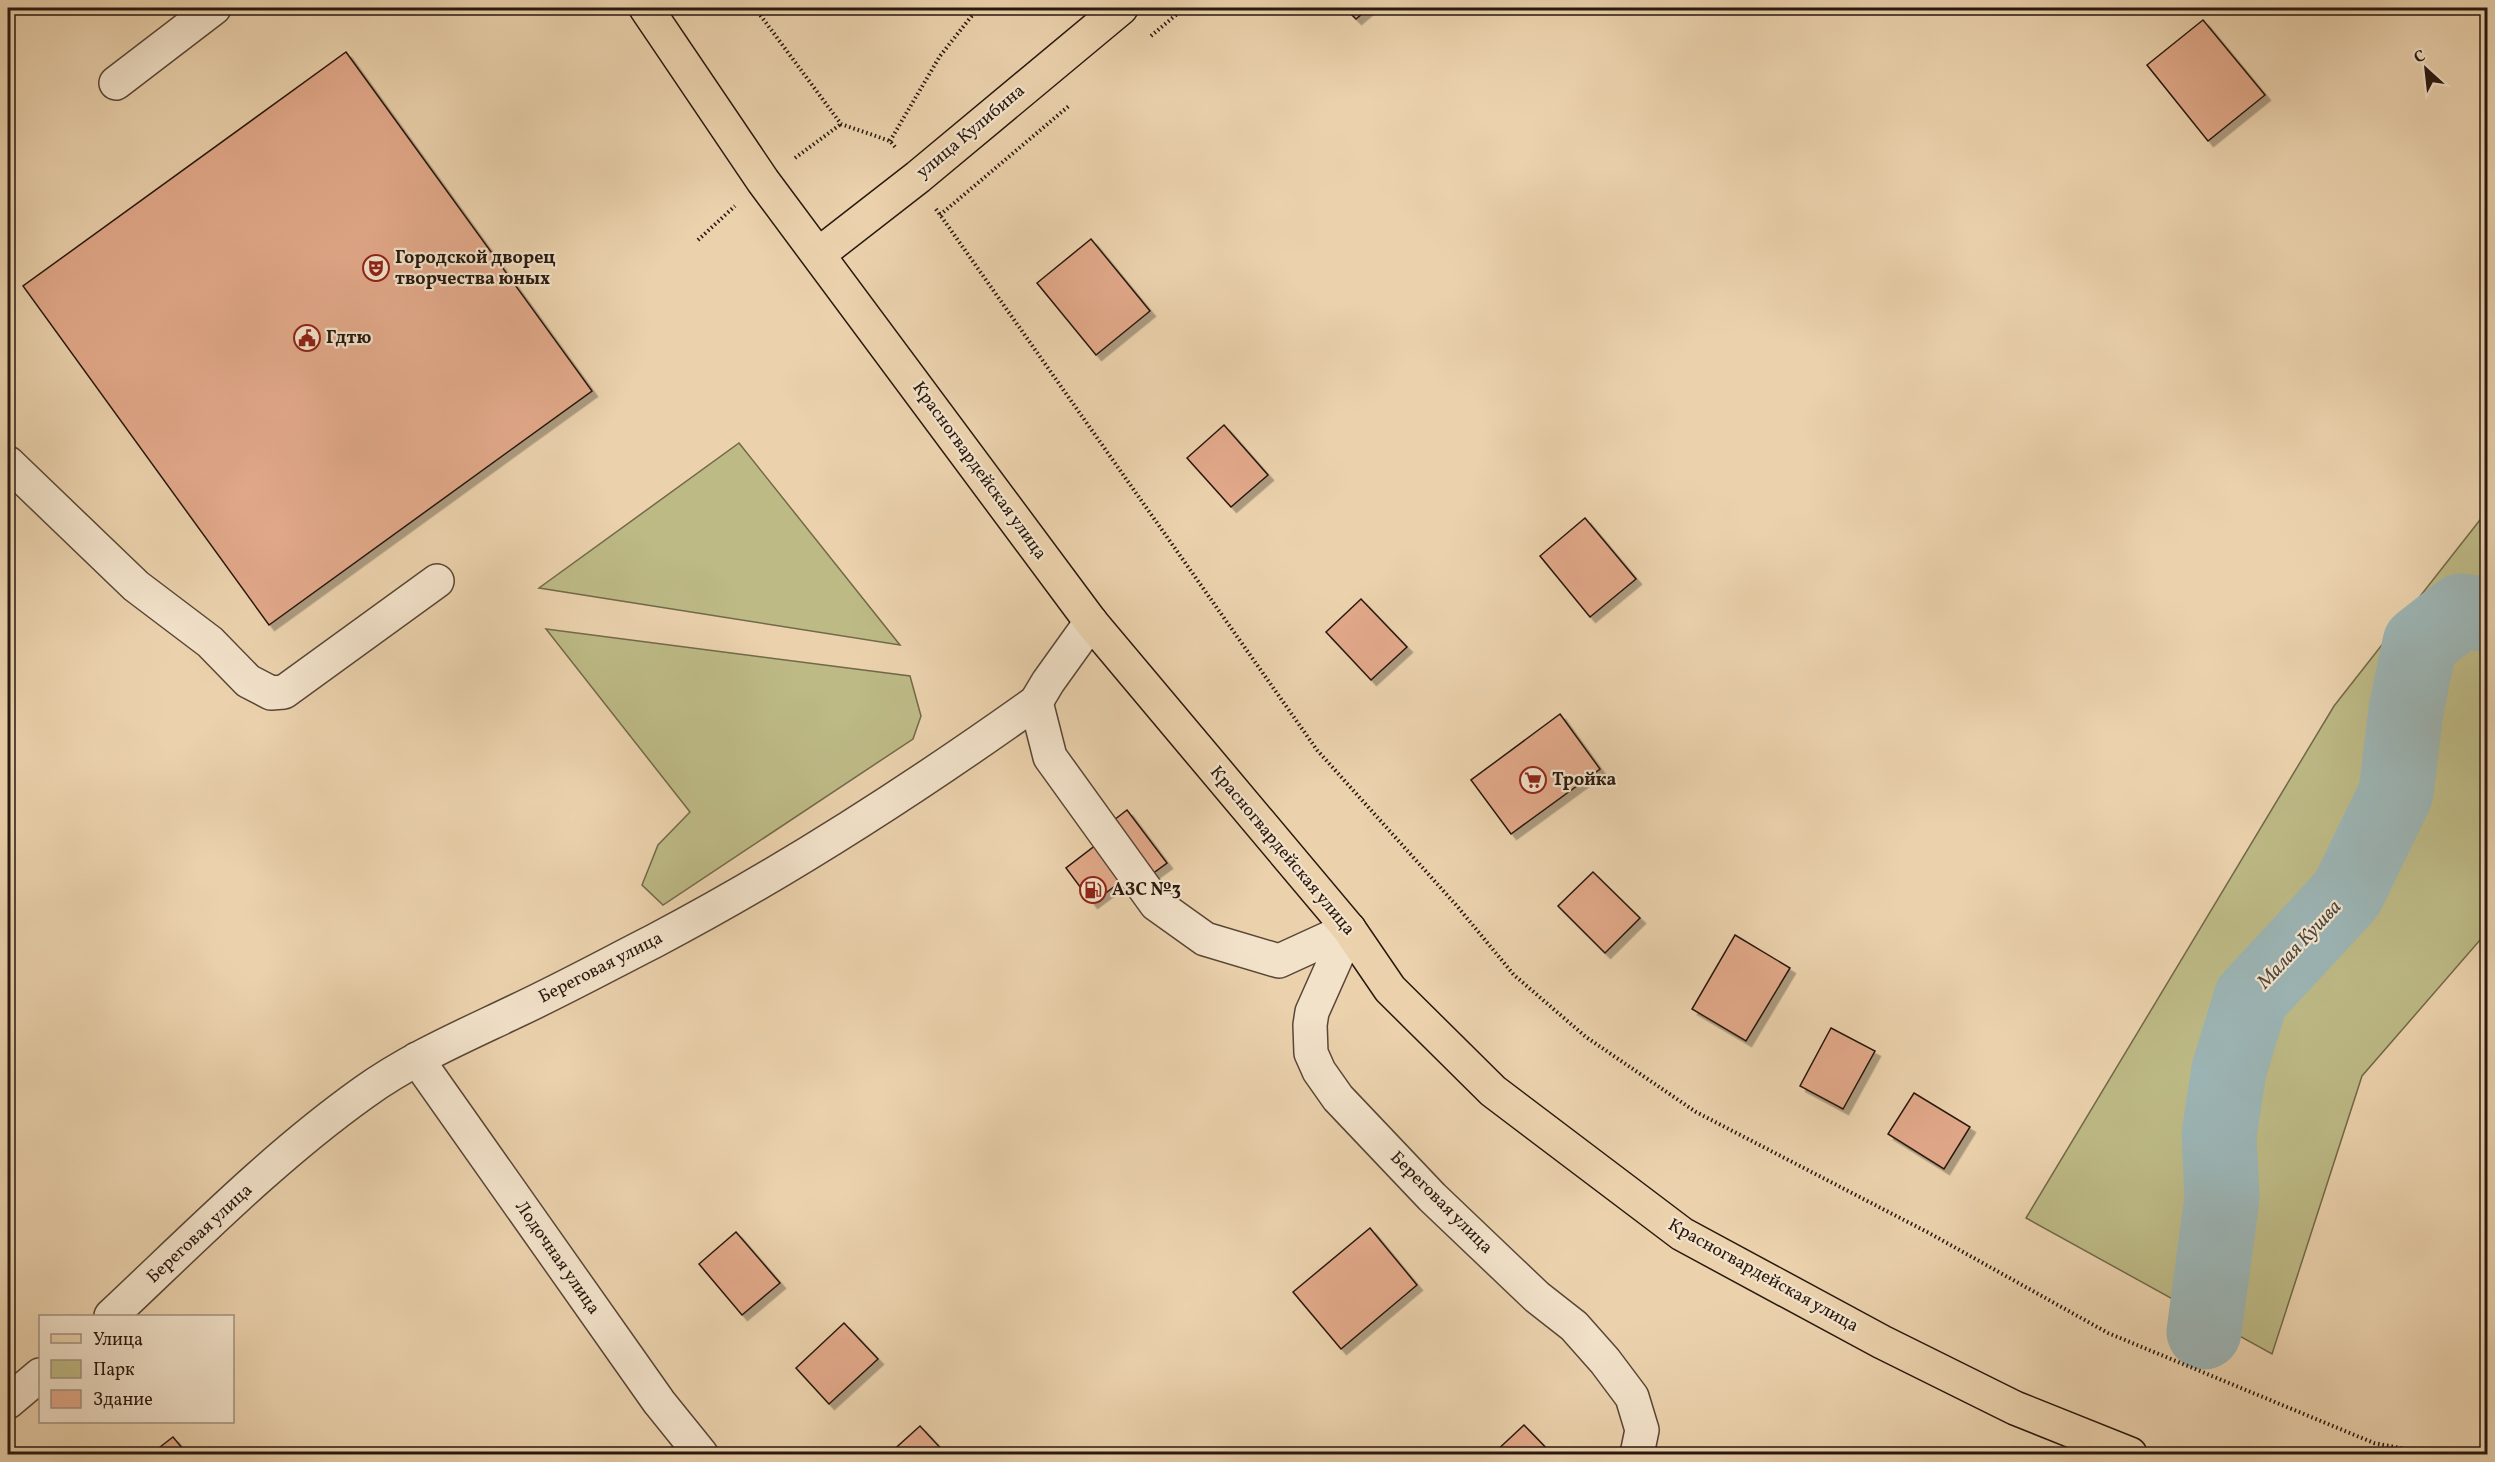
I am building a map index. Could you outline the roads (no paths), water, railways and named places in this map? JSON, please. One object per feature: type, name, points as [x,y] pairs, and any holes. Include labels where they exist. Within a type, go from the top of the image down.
[{"type":"main road","name":"Красногвардейская улица","points":[[646,8],[763,181],[1090,622],[1349,929],[1390,989],[1493,1092],[1682,1234],[1882,1342],[2015,1408],[2130,1455]]},
{"type":"main road","name":"улица Кулибина","points":[[819,254],[918,177],[1121,8]]},
{"type":"street","points":[[116,82],[214,8]]},
{"type":"street","points":[[8,463],[136,586],[210,642],[248,681],[271,693],[284,692],[437,581]]},
{"type":"street","name":"Береговая улица","points":[[113,1315],[308,1135],[363,1092],[417,1059],[671,932],[804,858],[898,799],[1036,702],[1090,622]]},
{"type":"street","points":[[1036,702],[1050,757],[1156,904],[1205,939],[1279,961],[1349,929]]},
{"type":"street","name":"Береговая улица","points":[[1349,929],[1312,1012],[1311,1053],[1318,1071],[1338,1098],[1432,1197],[1537,1297],[1574,1326],[1605,1361],[1632,1397],[1642,1430],[1637,1455]]},
{"type":"street","name":"Лодочная улица","points":[[417,1059],[659,1402],[701,1455]]},
{"type":"street","points":[[8,1402],[39,1376]]},
{"type":"waterway","name":"Малая Кушва","points":[[2204,1332],[2222,1198],[2219,1135],[2229,1070],[2251,998],[2347,894],[2396,793],[2406,710],[2420,643],[2461,611],[2488,615]]},
{"type":"place","name":"Городской дворец творчества юных","points":[[376,268]]},
{"type":"place","name":"Гдтю","points":[[307,338]]},
{"type":"place","name":"Тройка","points":[[1533,780]]},
{"type":"place","name":"АЗС №3","points":[[1093,890]]}]
